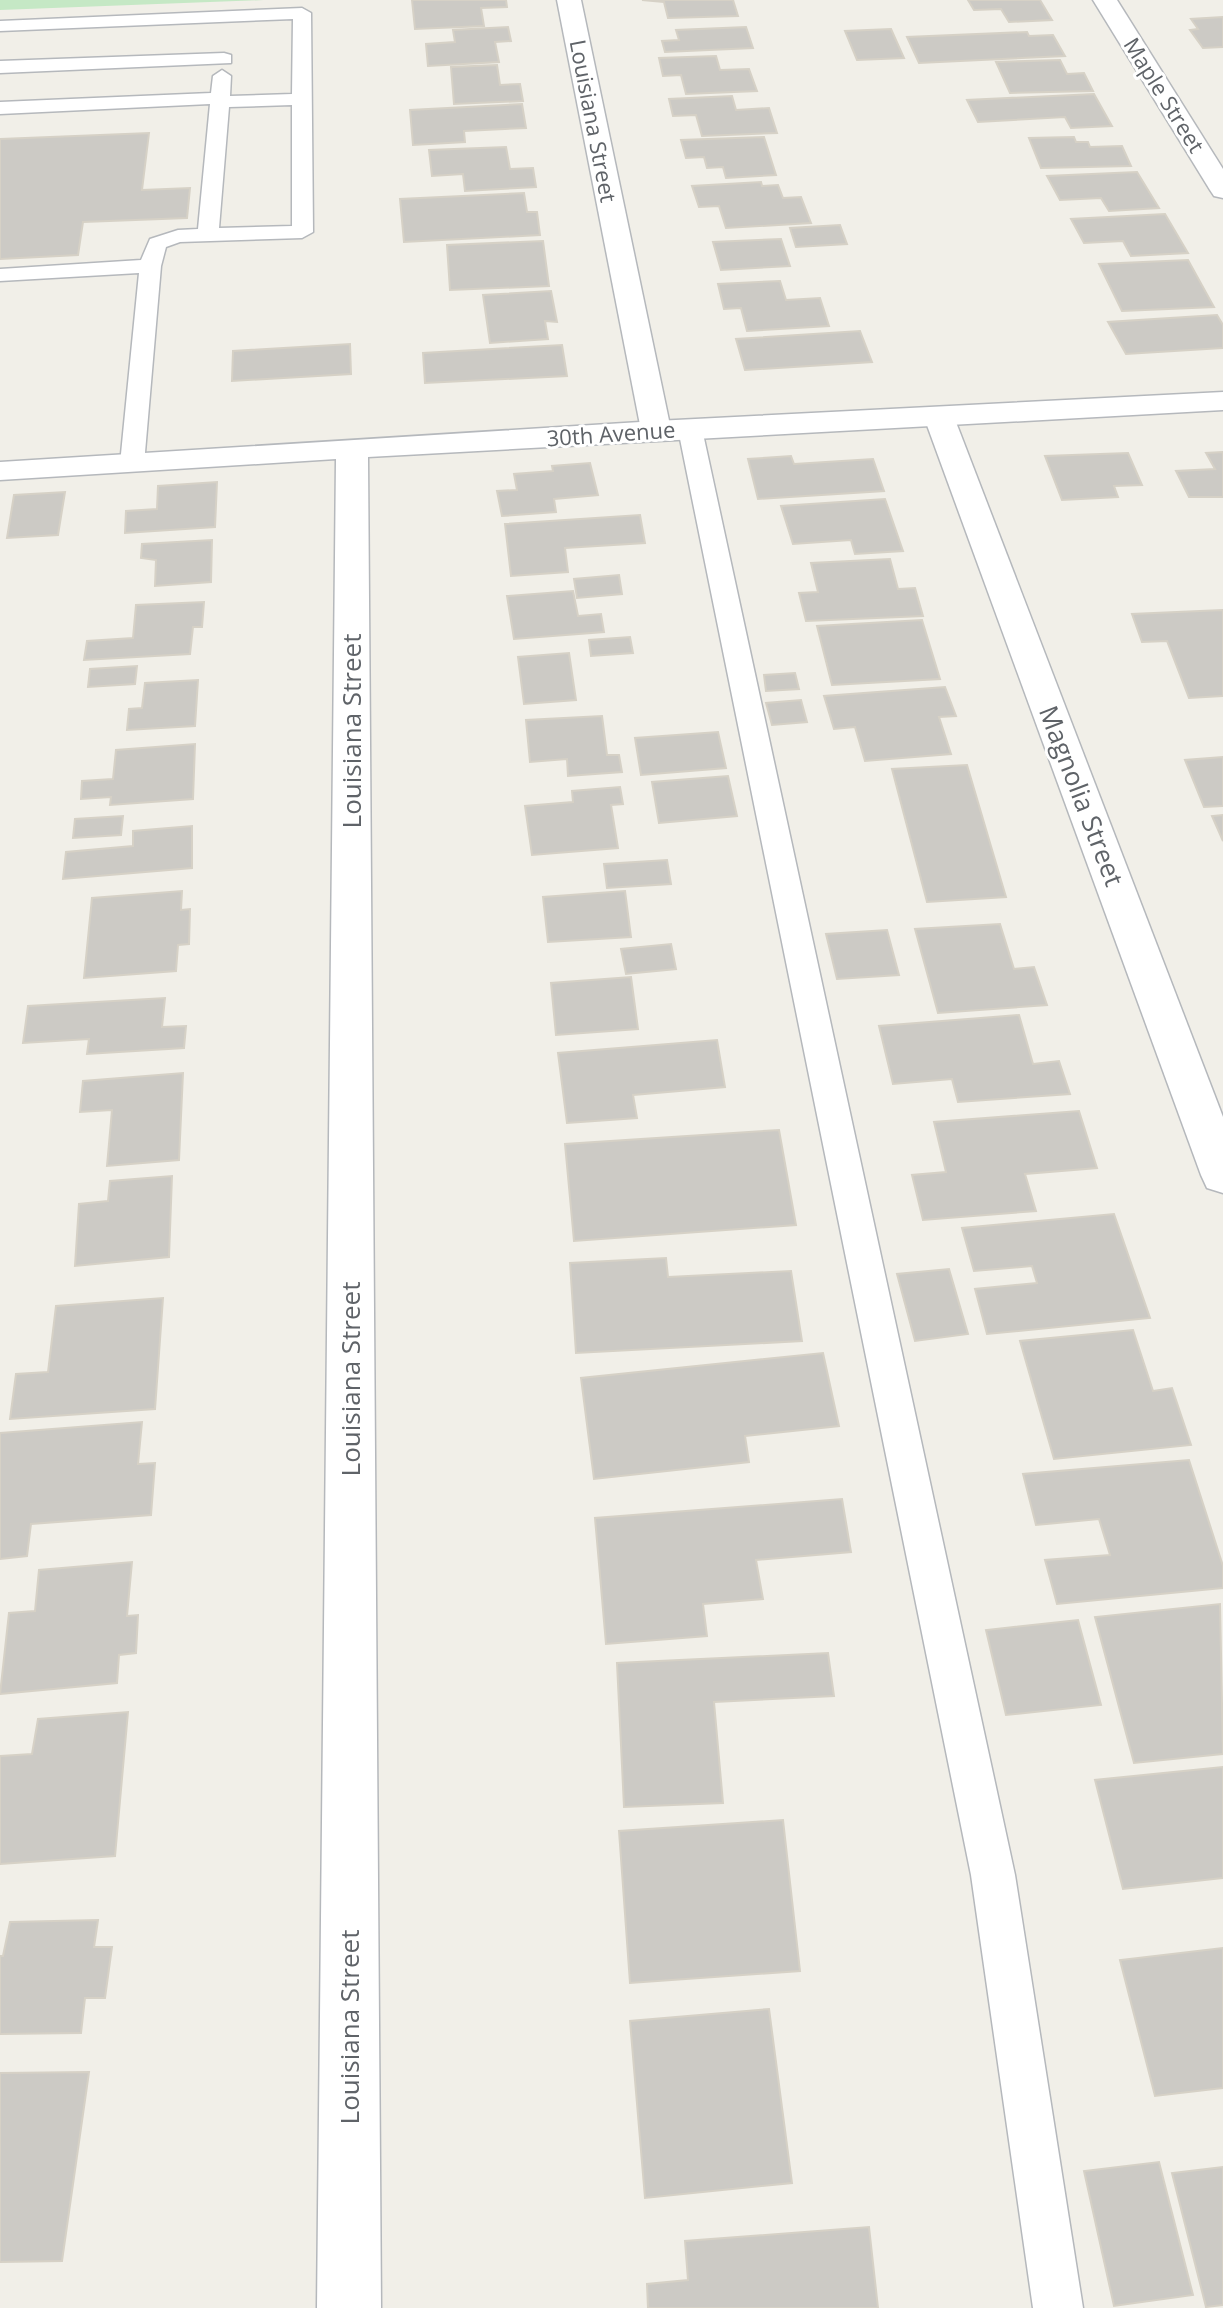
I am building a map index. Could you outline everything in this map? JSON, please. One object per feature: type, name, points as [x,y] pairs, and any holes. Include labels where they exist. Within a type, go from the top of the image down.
[{"type":"street","name":"Louisiana Street","points":[[569,0],[673,430]]},
{"type":"street","name":"Maple Street","points":[[1105,0],[1223,190]]},
{"type":"street","name":"30th Avenue","points":[[0,471],[673,430],[1223,401]]},
{"type":"street","name":"Magnolia Street","points":[[939,417],[1223,1175]]},
{"type":"street","name":"Louisiana Street","points":[[349,2308],[352,451]]},
{"type":"lane","points":[[0,67],[226,38],[302,13],[302,232],[178,236],[157,243],[150,266],[132,464]]},
{"type":"lane","points":[[0,26],[226,38]]},
{"type":"lane","points":[[208,235],[226,38]]},
{"type":"lane","points":[[0,108],[302,99]]},
{"type":"lane","points":[[0,275],[150,266]]},
{"type":"lane","points":[[673,430],[993,1875],[1058,2308]]},
{"type":"green space","points":[[0,0],[264,0],[0,10]]},
{"type":"building","points":[[412,0],[506,0],[507,7],[481,8],[484,26],[415,29]]},
{"type":"building","points":[[642,0],[733,0],[738,16],[668,18],[664,2]]},
{"type":"building","points":[[968,0],[1040,0],[1052,20],[1009,22],[1001,9],[974,10]]},
{"type":"building","points":[[1223,17],[1223,47],[1203,48],[1190,30],[1198,29],[1191,19]]},
{"type":"building","points":[[508,27],[511,41],[495,42],[499,62],[428,66],[426,44],[455,42],[453,30]]},
{"type":"building","points":[[746,27],[753,48],[665,52],[662,41],[679,40],[676,30]]},
{"type":"building","points":[[891,29],[904,58],[857,60],[845,31]]},
{"type":"building","points":[[1027,32],[1029,36],[1053,35],[1065,56],[919,63],[907,37]]},
{"type":"building","points":[[716,56],[720,70],[749,69],[757,91],[686,94],[681,75],[663,76],[659,58]]},
{"type":"building","points":[[1060,60],[1067,74],[1084,73],[1093,91],[1010,93],[996,62]]},
{"type":"building","points":[[497,65],[500,85],[520,84],[523,101],[454,104],[451,67]]},
{"type":"building","points":[[1094,94],[1112,126],[1071,128],[1065,117],[978,122],[967,100]]},
{"type":"building","points":[[732,96],[736,110],[769,108],[777,133],[702,136],[696,115],[673,116],[669,99]]},
{"type":"building","points":[[522,104],[526,128],[464,131],[465,142],[413,145],[410,110]]},
{"type":"building","points":[[149,133],[142,190],[190,188],[187,218],[83,222],[78,255],[0,259],[0,139]]},
{"type":"building","points":[[764,137],[776,175],[726,178],[723,167],[707,168],[704,157],[686,158],[681,140]]},
{"type":"building","points":[[1074,137],[1076,142],[1088,142],[1090,147],[1122,146],[1131,166],[1041,168],[1029,138]]},
{"type":"building","points":[[506,147],[510,169],[533,168],[536,187],[465,191],[463,174],[432,176],[429,150]]},
{"type":"building","points":[[1137,172],[1159,208],[1109,211],[1101,198],[1060,200],[1047,176]]},
{"type":"building","points":[[761,182],[762,186],[778,185],[783,198],[801,197],[811,223],[726,228],[719,206],[699,207],[692,186]]},
{"type":"building","points":[[524,193],[527,212],[537,212],[540,235],[404,242],[400,199]]},
{"type":"building","points":[[1165,214],[1188,253],[1131,256],[1123,241],[1084,243],[1071,219]]},
{"type":"building","points":[[840,225],[847,244],[796,247],[790,228]]},
{"type":"building","points":[[781,239],[790,266],[721,270],[713,242]]},
{"type":"building","points":[[543,241],[549,286],[450,290],[447,245]]},
{"type":"building","points":[[1188,260],[1214,307],[1122,311],[1099,264]]},
{"type":"building","points":[[780,281],[786,300],[820,298],[829,326],[747,331],[741,308],[724,309],[718,284]]},
{"type":"building","points":[[551,291],[557,322],[545,321],[548,339],[490,343],[483,295]]},
{"type":"building","points":[[1217,315],[1223,325],[1223,348],[1126,354],[1108,322]]},
{"type":"building","points":[[860,331],[872,362],[745,370],[736,339]]},
{"type":"building","points":[[350,344],[351,374],[232,381],[233,351]]},
{"type":"building","points":[[562,345],[567,376],[425,383],[423,353]]},
{"type":"building","points":[[1223,452],[1223,497],[1189,497],[1176,471],[1215,469],[1206,453]]},
{"type":"building","points":[[1128,453],[1142,485],[1114,486],[1118,497],[1062,500],[1045,456]]},
{"type":"building","points":[[791,456],[794,464],[873,459],[884,491],[758,499],[748,459]]},
{"type":"building","points":[[590,463],[598,495],[554,499],[556,512],[502,516],[497,491],[517,490],[514,474],[553,471],[552,466]]},
{"type":"building","points":[[217,482],[215,527],[125,533],[126,511],[157,509],[158,486]]},
{"type":"building","points":[[65,492],[58,535],[7,538],[14,495]]},
{"type":"building","points":[[885,499],[903,551],[855,554],[851,540],[793,544],[781,506]]},
{"type":"building","points":[[640,515],[645,543],[565,548],[568,572],[511,576],[505,524]]},
{"type":"building","points":[[212,540],[211,582],[155,586],[156,560],[141,558],[142,544]]},
{"type":"building","points":[[890,559],[898,589],[915,588],[923,616],[806,621],[799,593],[818,592],[811,563]]},
{"type":"building","points":[[619,575],[622,594],[577,598],[574,579]]},
{"type":"building","points":[[573,591],[578,616],[601,614],[604,632],[514,639],[507,596]]},
{"type":"building","points":[[204,602],[202,627],[193,627],[190,654],[84,660],[87,641],[133,638],[136,605]]},
{"type":"building","points":[[1223,610],[1223,696],[1189,698],[1167,641],[1142,642],[1132,614]]},
{"type":"building","points":[[922,620],[940,679],[832,685],[817,626]]},
{"type":"building","points":[[630,637],[633,653],[591,656],[589,640]]},
{"type":"building","points":[[569,653],[576,700],[524,704],[518,657]]},
{"type":"building","points":[[137,666],[135,684],[88,687],[90,669]]},
{"type":"building","points":[[795,673],[799,689],[766,691],[764,675]]},
{"type":"building","points":[[198,680],[195,726],[127,730],[129,709],[142,708],[145,683]]},
{"type":"building","points":[[945,687],[956,716],[939,717],[951,754],[865,761],[855,727],[834,729],[824,696]]},
{"type":"building","points":[[801,700],[807,722],[772,725],[766,703]]},
{"type":"building","points":[[602,716],[607,755],[619,755],[622,772],[568,776],[567,759],[530,762],[526,720]]},
{"type":"building","points":[[718,732],[726,768],[641,775],[635,738]]},
{"type":"building","points":[[195,744],[193,799],[110,805],[111,797],[81,799],[82,781],[113,779],[116,750]]},
{"type":"building","points":[[1223,757],[1223,806],[1204,807],[1185,760]]},
{"type":"building","points":[[967,765],[1006,897],[927,902],[892,769]]},
{"type":"building","points":[[728,776],[737,816],[659,823],[652,782]]},
{"type":"building","points":[[620,787],[623,804],[611,805],[618,848],[532,855],[525,806],[573,802],[572,791]]},
{"type":"building","points":[[1223,815],[1223,841],[1212,816]]},
{"type":"building","points":[[123,816],[121,835],[73,838],[75,819]]},
{"type":"building","points":[[192,826],[192,868],[63,879],[66,852],[133,846],[133,831]]},
{"type":"building","points":[[667,860],[671,884],[607,888],[604,864]]},
{"type":"building","points":[[182,891],[181,910],[190,909],[189,944],[178,945],[176,971],[84,978],[92,898]]},
{"type":"building","points":[[625,891],[631,937],[548,942],[543,897]]},
{"type":"building","points":[[1000,924],[1014,969],[1034,967],[1047,1005],[938,1013],[915,929]]},
{"type":"building","points":[[887,930],[899,975],[837,979],[826,934]]},
{"type":"building","points":[[671,944],[676,969],[626,974],[621,949]]},
{"type":"building","points":[[631,977],[638,1029],[556,1035],[551,983]]},
{"type":"building","points":[[165,998],[162,1027],[186,1026],[184,1048],[87,1054],[89,1039],[23,1043],[28,1006]]},
{"type":"building","points":[[1019,1015],[1033,1064],[1059,1061],[1070,1094],[958,1102],[952,1079],[893,1084],[879,1026]]},
{"type":"building","points":[[717,1040],[725,1087],[633,1095],[637,1118],[567,1123],[558,1053]]},
{"type":"building","points":[[183,1073],[179,1160],[107,1166],[112,1110],[80,1112],[83,1081]]},
{"type":"building","points":[[1079,1111],[1097,1168],[1025,1174],[1036,1211],[923,1220],[912,1175],[946,1172],[934,1122]]},
{"type":"building","points":[[779,1130],[796,1225],[574,1241],[565,1144]]},
{"type":"building","points":[[172,1176],[169,1257],[75,1266],[79,1204],[108,1201],[110,1181]]},
{"type":"building","points":[[1114,1214],[1150,1318],[987,1334],[975,1289],[1037,1283],[1032,1266],[974,1271],[962,1228]]},
{"type":"building","points":[[666,1258],[668,1277],[791,1271],[802,1341],[576,1353],[570,1263]]},
{"type":"building","points":[[949,1269],[968,1334],[915,1341],[897,1274]]},
{"type":"building","points":[[163,1298],[155,1409],[10,1419],[16,1374],[48,1372],[56,1306]]},
{"type":"building","points":[[1133,1330],[1153,1391],[1172,1388],[1191,1445],[1054,1459],[1020,1341]]},
{"type":"building","points":[[823,1353],[839,1426],[745,1436],[749,1462],[594,1479],[581,1378]]},
{"type":"building","points":[[142,1422],[138,1464],[155,1463],[151,1515],[31,1524],[27,1556],[0,1559],[0,1433]]},
{"type":"building","points":[[1189,1460],[1223,1566],[1223,1588],[1057,1604],[1045,1560],[1110,1555],[1099,1519],[1036,1525],[1023,1474]]},
{"type":"building","points":[[842,1499],[851,1552],[756,1560],[763,1599],[703,1604],[707,1636],[606,1644],[595,1518]]},
{"type":"building","points":[[132,1562],[127,1616],[138,1615],[136,1653],[119,1655],[117,1683],[0,1694],[9,1613],[35,1611],[39,1570]]},
{"type":"building","points":[[1220,1604],[1223,1754],[1134,1763],[1095,1617]]},
{"type":"building","points":[[1078,1620],[1101,1705],[1006,1715],[986,1630]]},
{"type":"building","points":[[828,1653],[834,1696],[714,1702],[723,1803],[624,1807],[617,1663]]},
{"type":"building","points":[[128,1712],[115,1856],[0,1864],[0,1756],[32,1754],[38,1719]]},
{"type":"building","points":[[1223,1767],[1223,1878],[1123,1889],[1095,1780]]},
{"type":"building","points":[[783,1820],[800,1971],[630,1983],[619,1831]]},
{"type":"building","points":[[98,1920],[94,1947],[112,1947],[105,1998],[85,1998],[81,2033],[0,2034],[0,1956],[3,1956],[10,1922]]},
{"type":"building","points":[[1223,1948],[1223,2088],[1155,2096],[1120,1960]]},
{"type":"building","points":[[769,2009],[792,2183],[645,2198],[630,2021]]},
{"type":"building","points":[[89,2072],[62,2261],[0,2262],[0,2073]]},
{"type":"building","points":[[1159,2162],[1193,2295],[1114,2306],[1084,2171]]},
{"type":"building","points":[[1223,2167],[1223,2305],[1206,2307],[1172,2173]]},
{"type":"building","points":[[869,2227],[878,2308],[648,2308],[647,2284],[688,2280],[685,2241]]}]
